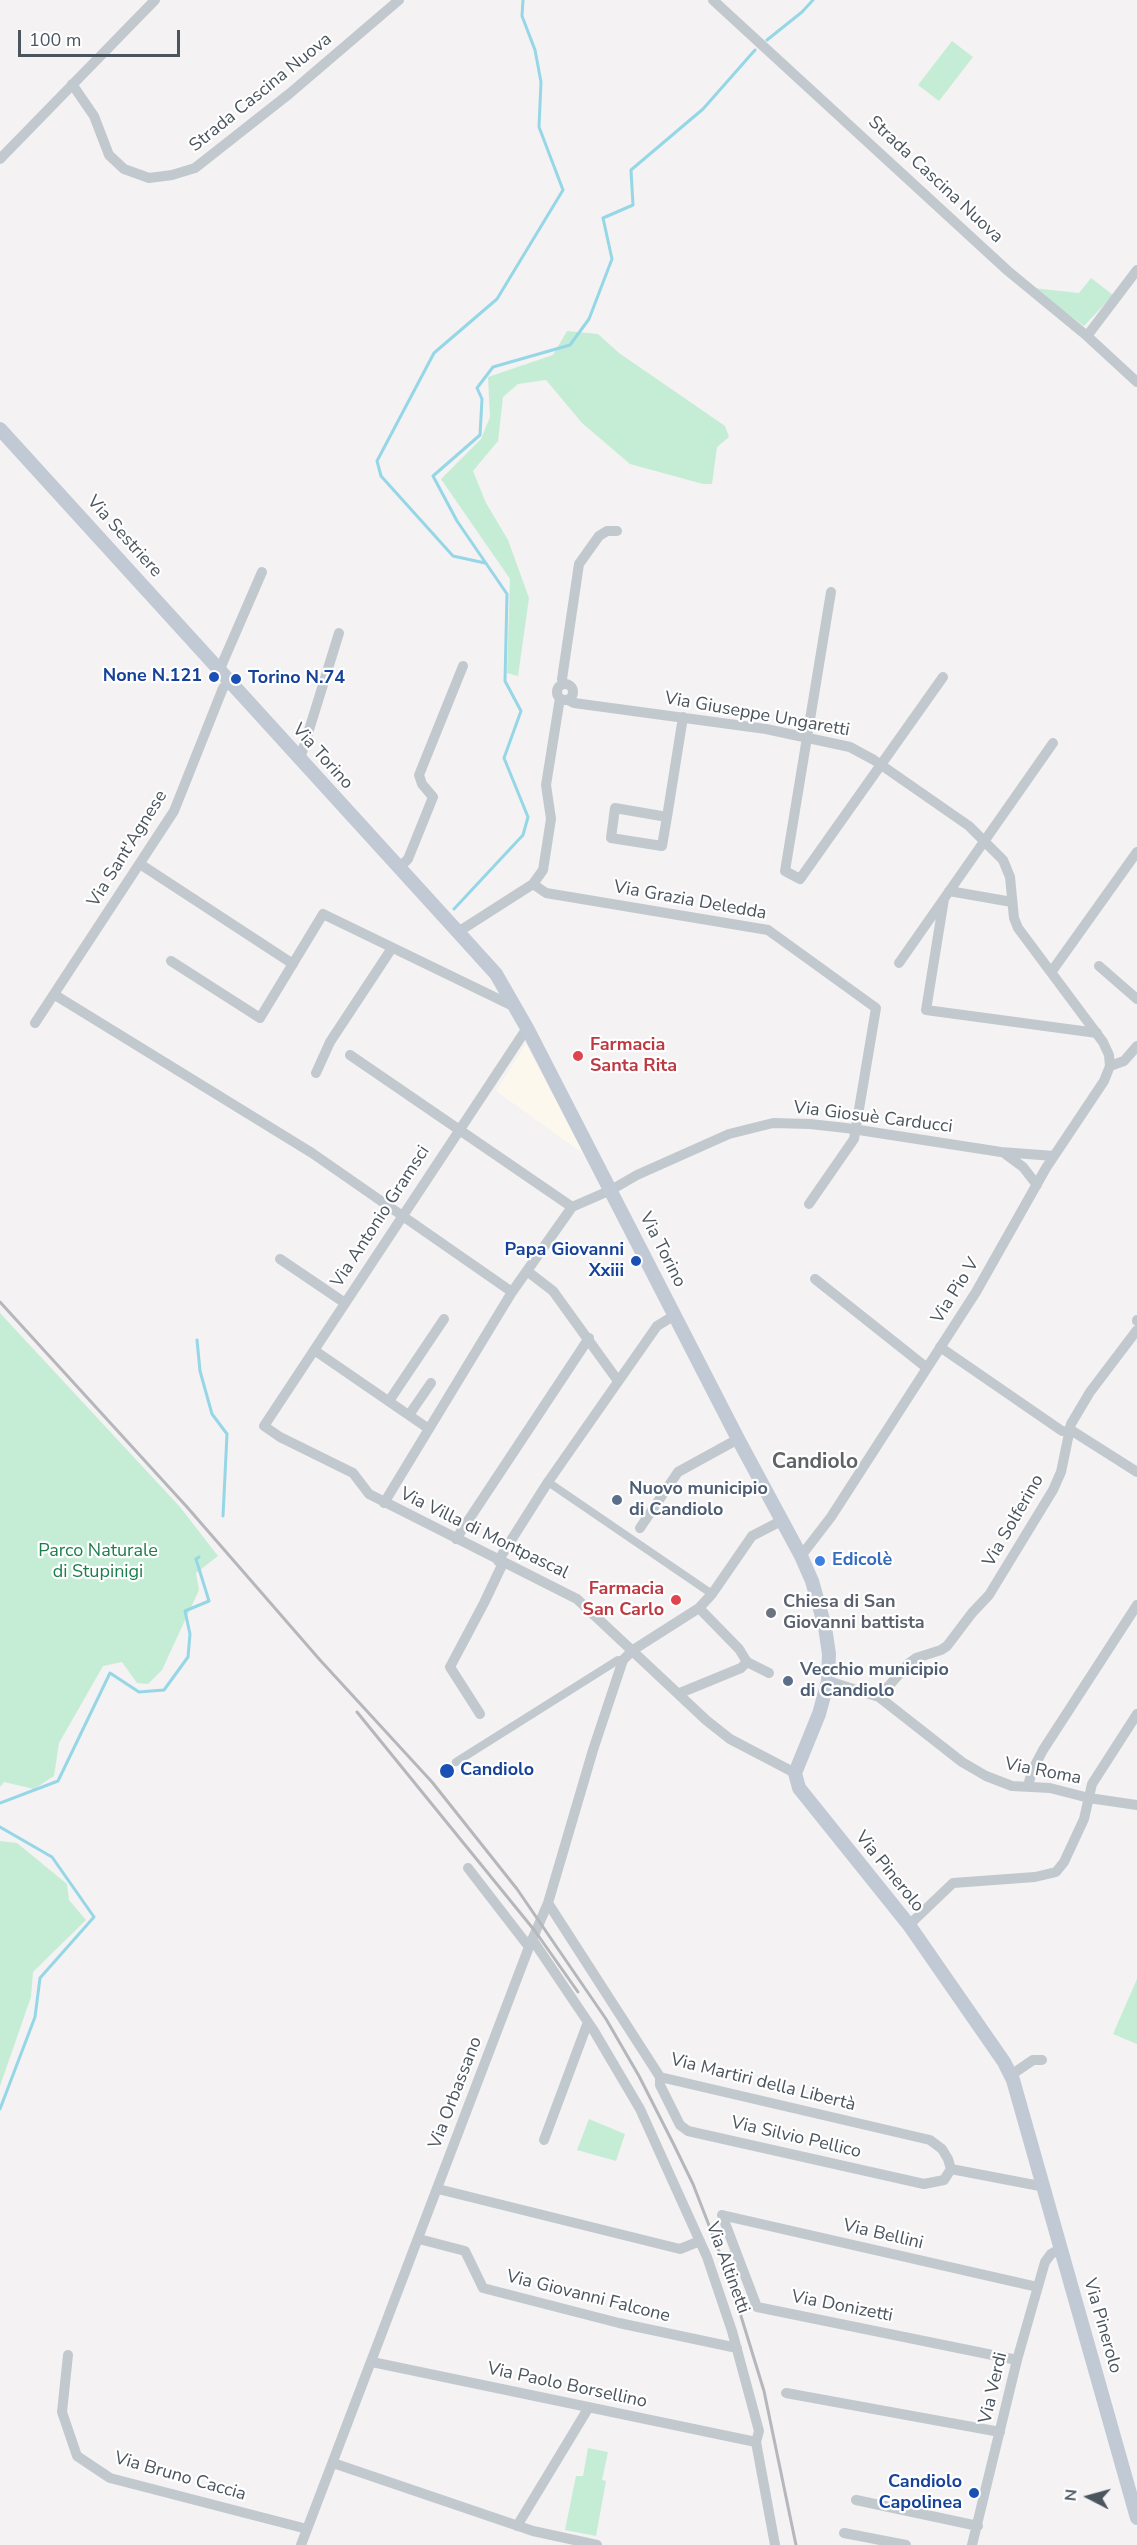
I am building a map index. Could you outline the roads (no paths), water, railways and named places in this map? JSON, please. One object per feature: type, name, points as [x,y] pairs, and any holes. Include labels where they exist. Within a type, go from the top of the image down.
[{"type":"main road","name":"Via Sestriere","points":[[0,429],[219,671]]},
{"type":"main road","name":"Via Torino","points":[[219,671],[496,974],[527,1028],[738,1439],[801,1556],[812,1581],[825,1627],[829,1654],[828,1681]]},
{"type":"main road","points":[[795,1773],[819,1714],[828,1681]]},
{"type":"main road","name":"Via Pinerolo","points":[[795,1773],[799,1788],[909,1925],[1011,2075],[1021,2100],[1134,2492],[1137,2518]]},
{"type":"street","points":[[0,159],[155,0]]},
{"type":"street","name":"Strada Cascina Nuova","points":[[72,84],[94,116],[108,155],[124,169],[148,178],[172,175],[195,168],[289,94],[399,0]]},
{"type":"street","name":"Strada Cascina Nuova","points":[[713,0],[1008,271],[1087,336],[1137,382]]},
{"type":"street","points":[[1087,336],[1137,270]]},
{"type":"street","name":"Via Giuseppe Ungaretti","points":[[617,531],[607,531],[599,536],[579,564],[562,679],[563,684],[571,687],[567,696],[590,704],[683,717],[850,747],[881,765],[985,840],[1003,860],[1018,928],[1097,1033],[1109,1055],[1110,1066]]},
{"type":"street","points":[[219,671],[262,572]]},
{"type":"street","points":[[831,592],[784,871],[800,879],[943,677]]},
{"type":"street","points":[[300,759],[339,633]]},
{"type":"street","points":[[399,868],[408,859],[433,797],[422,784],[419,776],[463,666]]},
{"type":"street","name":"Via Sant'Agnese","points":[[35,1023],[180,800],[223,688],[229,682]]},
{"type":"street","points":[[458,932],[533,884],[543,870],[551,819],[546,785],[567,696]]},
{"type":"street","points":[[667,817],[615,808],[611,838],[662,846],[667,817],[683,717]]},
{"type":"street","points":[[899,963],[1053,743]]},
{"type":"street","points":[[1052,971],[1137,852]]},
{"type":"street","points":[[140,864],[293,964]]},
{"type":"street","name":"Via Grazia Deledda","points":[[533,884],[546,892],[768,930],[876,1008],[858,1130],[854,1140],[809,1204]]},
{"type":"street","points":[[947,895],[1012,902]]},
{"type":"street","points":[[947,895],[926,1010],[1097,1033]]},
{"type":"street","points":[[171,962],[260,1018],[324,914],[515,1007]]},
{"type":"street","points":[[315,1073],[330,1042],[392,948]]},
{"type":"street","points":[[1099,966],[1137,999]]},
{"type":"street","points":[[55,995],[312,1154],[512,1292]]},
{"type":"street","name":"Via Antonio Gramsci","points":[[264,1426],[527,1028]]},
{"type":"street","name":"Via Pio V","points":[[801,1556],[831,1517],[976,1292],[1054,1156],[1104,1081],[1110,1066],[1124,1061],[1137,1046]]},
{"type":"street","points":[[350,1055],[572,1207],[512,1292],[384,1503]]},
{"type":"street","name":"Via Giosuè Carducci","points":[[572,1207],[611,1190],[637,1175],[746,1128],[788,1123],[858,1130],[1001,1152],[1054,1156]]},
{"type":"street","name":"Via Giosuè Carducci","points":[[1001,1152],[1023,1167],[1037,1185]]},
{"type":"street","points":[[280,1259],[345,1303]]},
{"type":"street","points":[[527,1271],[554,1291],[618,1381]]},
{"type":"street","points":[[815,1279],[927,1368]]},
{"type":"street","points":[[480,1714],[450,1667],[484,1604],[500,1562],[548,1482],[618,1381],[657,1326],[675,1315]]},
{"type":"street","points":[[388,1401],[444,1319]]},
{"type":"street","name":"Via Solferino","points":[[879,1697],[909,1663],[947,1646],[989,1595],[1053,1490],[1061,1472],[1071,1424],[1090,1392],[1137,1330]]},
{"type":"street","points":[[456,1539],[589,1338]]},
{"type":"street","points":[[940,1347],[1062,1431],[1074,1432],[1137,1472]]},
{"type":"street","points":[[314,1350],[429,1429]]},
{"type":"street","points":[[409,1415],[431,1383]]},
{"type":"street","name":"Via Villa di Montpascal","points":[[264,1426],[280,1437],[353,1473],[369,1494],[384,1503],[500,1562],[551,1584],[577,1599],[680,1693],[706,1720],[730,1738],[795,1773]]},
{"type":"street","points":[[633,1539],[678,1472],[738,1439]]},
{"type":"street","points":[[548,1482],[712,1594]]},
{"type":"street","name":"Via Orbassano","points":[[301,2545],[530,1943],[548,1903],[593,1750],[623,1660],[633,1650],[699,1608],[712,1594],[752,1536],[782,1521]]},
{"type":"street","points":[[1028,1786],[1032,1771],[1043,1750],[1137,1605]]},
{"type":"street","points":[[699,1608],[740,1649],[747,1662],[769,1673]]},
{"type":"street","points":[[456,1762],[618,1660],[623,1660]]},
{"type":"street","points":[[680,1693],[741,1668],[747,1662]]},
{"type":"street","name":"Via Roma","points":[[828,1681],[879,1697],[962,1762],[986,1776],[1012,1786],[1050,1788],[1137,1805]]},
{"type":"street","points":[[909,1925],[953,1883],[1035,1877],[1056,1872],[1071,1849],[1084,1819],[1092,1784],[1137,1714]]},
{"type":"street","name":"Via Altinetti","points":[[468,1868],[530,1943],[588,2022],[640,2109],[700,2241],[737,2348],[759,2431],[756,2442],[775,2545]]},
{"type":"street","name":"Via Martiri della Libertà","points":[[548,1903],[660,2077],[930,2140],[942,2149],[951,2169]]},
{"type":"street","points":[[544,2140],[588,2022]]},
{"type":"street","points":[[1011,2075],[1033,2060],[1042,2060]]},
{"type":"street","name":"Via Silvio Pellico","points":[[660,2077],[660,2085],[680,2125],[688,2131],[924,2184],[944,2180],[951,2169]]},
{"type":"street","points":[[951,2169],[1045,2187]]},
{"type":"street","points":[[438,2188],[680,2249],[700,2241]]},
{"type":"street","name":"Via Bellini","points":[[722,2215],[1038,2287]]},
{"type":"street","name":"Via Donizetti","points":[[722,2215],[757,2307],[1017,2360]]},
{"type":"street","name":"Via Giovanni Falcone","points":[[419,2239],[465,2251],[483,2288],[620,2323],[737,2348]]},
{"type":"street","name":"Via Verdi","points":[[972,2545],[1017,2360],[1045,2262],[1051,2254],[1062,2248]]},
{"type":"street","name":"Via Bruno Caccia","points":[[68,2355],[62,2412],[77,2456],[110,2478],[307,2529]]},
{"type":"street","name":"Via Paolo Borsellino","points":[[372,2362],[756,2442]]},
{"type":"street","points":[[786,2393],[1000,2432]]},
{"type":"street","points":[[517,2526],[589,2407]]},
{"type":"street","points":[[333,2463],[533,2532],[597,2545]]},
{"type":"street","points":[[856,2500],[978,2526]]},
{"type":"street","points":[[844,2532],[906,2545]]},
{"type":"waterway","points":[[485,563],[453,556],[381,476],[377,461],[434,353],[497,299],[563,190],[539,127],[541,82],[535,50],[522,16],[523,0]]},
{"type":"waterway","points":[[767,40],[802,12],[813,0]]},
{"type":"waterway","points":[[454,909],[523,835],[528,817],[504,758],[521,711],[505,681],[507,594],[457,521],[433,476],[480,435],[482,399],[477,388],[493,367],[570,345],[589,319],[612,259],[603,218],[633,205],[631,170],[703,109],[755,50]]},
{"type":"waterway","points":[[197,1340],[200,1371],[212,1414],[227,1434],[223,1516]]},
{"type":"waterway","points":[[0,1803],[58,1781],[110,1673],[139,1692],[164,1690],[188,1657],[190,1634],[185,1611],[209,1601],[196,1559],[199,1557]]},
{"type":"waterway","points":[[0,1827],[52,1857],[94,1917],[40,1978],[35,2017],[0,2109]]},
{"type":"railway","points":[[0,1302],[187,1507],[320,1660],[432,1782],[517,1889],[606,2019],[639,2076],[693,2184],[729,2277],[764,2391],[796,2545]]},
{"type":"railway","points":[[357,1712],[535,1931],[578,1992]]},
{"type":"place","name":"None N.121","points":[[214,677]]},
{"type":"place","name":"Torino N.74","points":[[236,679]]},
{"type":"place","name":"Farmacia Santa Rita","points":[[578,1056]]},
{"type":"place","name":"Papa Giovanni Xxiii","points":[[636,1261]]},
{"type":"place","name":"Nuovo municipio di Candiolo","points":[[617,1500]]},
{"type":"place","name":"Edicolè","points":[[820,1561]]},
{"type":"place","name":"Farmacia San Carlo","points":[[676,1600]]},
{"type":"place","name":"Chiesa di San Giovanni battista","points":[[771,1613]]},
{"type":"place","name":"Vecchio municipio di Candiolo","points":[[788,1681]]},
{"type":"place","name":"Candiolo","points":[[447,1771]]},
{"type":"place","name":"Candiolo Capolinea","points":[[974,2493]]},
{"type":"district","name":"Candiolo","points":[[815,1463]]},
{"type":"park label","name":"Parco Naturale di Stupinigi","points":[[98,1562]]}]
